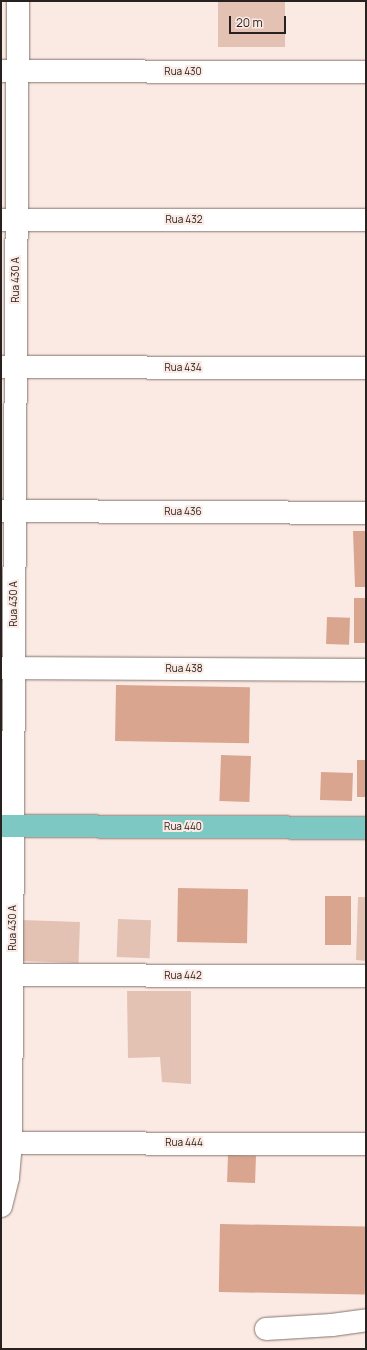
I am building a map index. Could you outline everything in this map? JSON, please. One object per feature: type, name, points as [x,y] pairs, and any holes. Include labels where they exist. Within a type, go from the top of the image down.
[{"type":"main road","name":"Rua 440","points":[[7,826],[366,828]]},
{"type":"street","name":"Rua 430 A","points":[[1,1206],[8,1177],[6,1143],[9,71],[18,1]]},
{"type":"street","name":"Rua 430","points":[[9,71],[366,72]]},
{"type":"street","name":"Rua 432","points":[[9,220],[366,220]]},
{"type":"street","name":"Rua 434","points":[[8,367],[366,368]]},
{"type":"street","name":"Rua 436","points":[[8,511],[366,513]]},
{"type":"street","name":"Rua 438","points":[[7,668],[366,670]]},
{"type":"street","name":"Rua 442","points":[[7,975],[366,976]]},
{"type":"street","name":"Rua 444","points":[[6,1143],[366,1144]]},
{"type":"street","points":[[266,1329],[332,1326],[366,1320]]},
{"type":"shaded area","points":[[218,1],[285,1],[285,47],[218,47]]},
{"type":"shaded area","points":[[358,897],[366,897],[366,961],[356,960]]},
{"type":"shaded area","points":[[118,919],[151,920],[150,958],[117,957]]},
{"type":"shaded area","points":[[22,920],[80,922],[79,963],[21,961]]},
{"type":"shaded area","points":[[127,991],[191,991],[191,1084],[162,1082],[160,1057],[128,1058]]},
{"type":"building","points":[[353,531],[366,531],[366,587],[355,587]]},
{"type":"building","points":[[354,598],[366,598],[366,643],[354,643]]},
{"type":"building","points":[[327,617],[350,618],[349,645],[326,644]]},
{"type":"building","points":[[116,685],[250,687],[249,743],[115,741]]},
{"type":"building","points":[[221,755],[251,756],[249,802],[219,801]]},
{"type":"building","points":[[357,760],[366,760],[366,797],[357,797]]},
{"type":"building","points":[[321,772],[353,773],[352,801],[320,800]]},
{"type":"building","points":[[178,888],[248,889],[247,943],[177,942]]},
{"type":"building","points":[[325,896],[351,896],[351,945],[325,945]]},
{"type":"building","points":[[228,1155],[256,1156],[255,1183],[227,1182]]},
{"type":"building","points":[[220,1224],[366,1227],[365,1295],[219,1292]]}]
